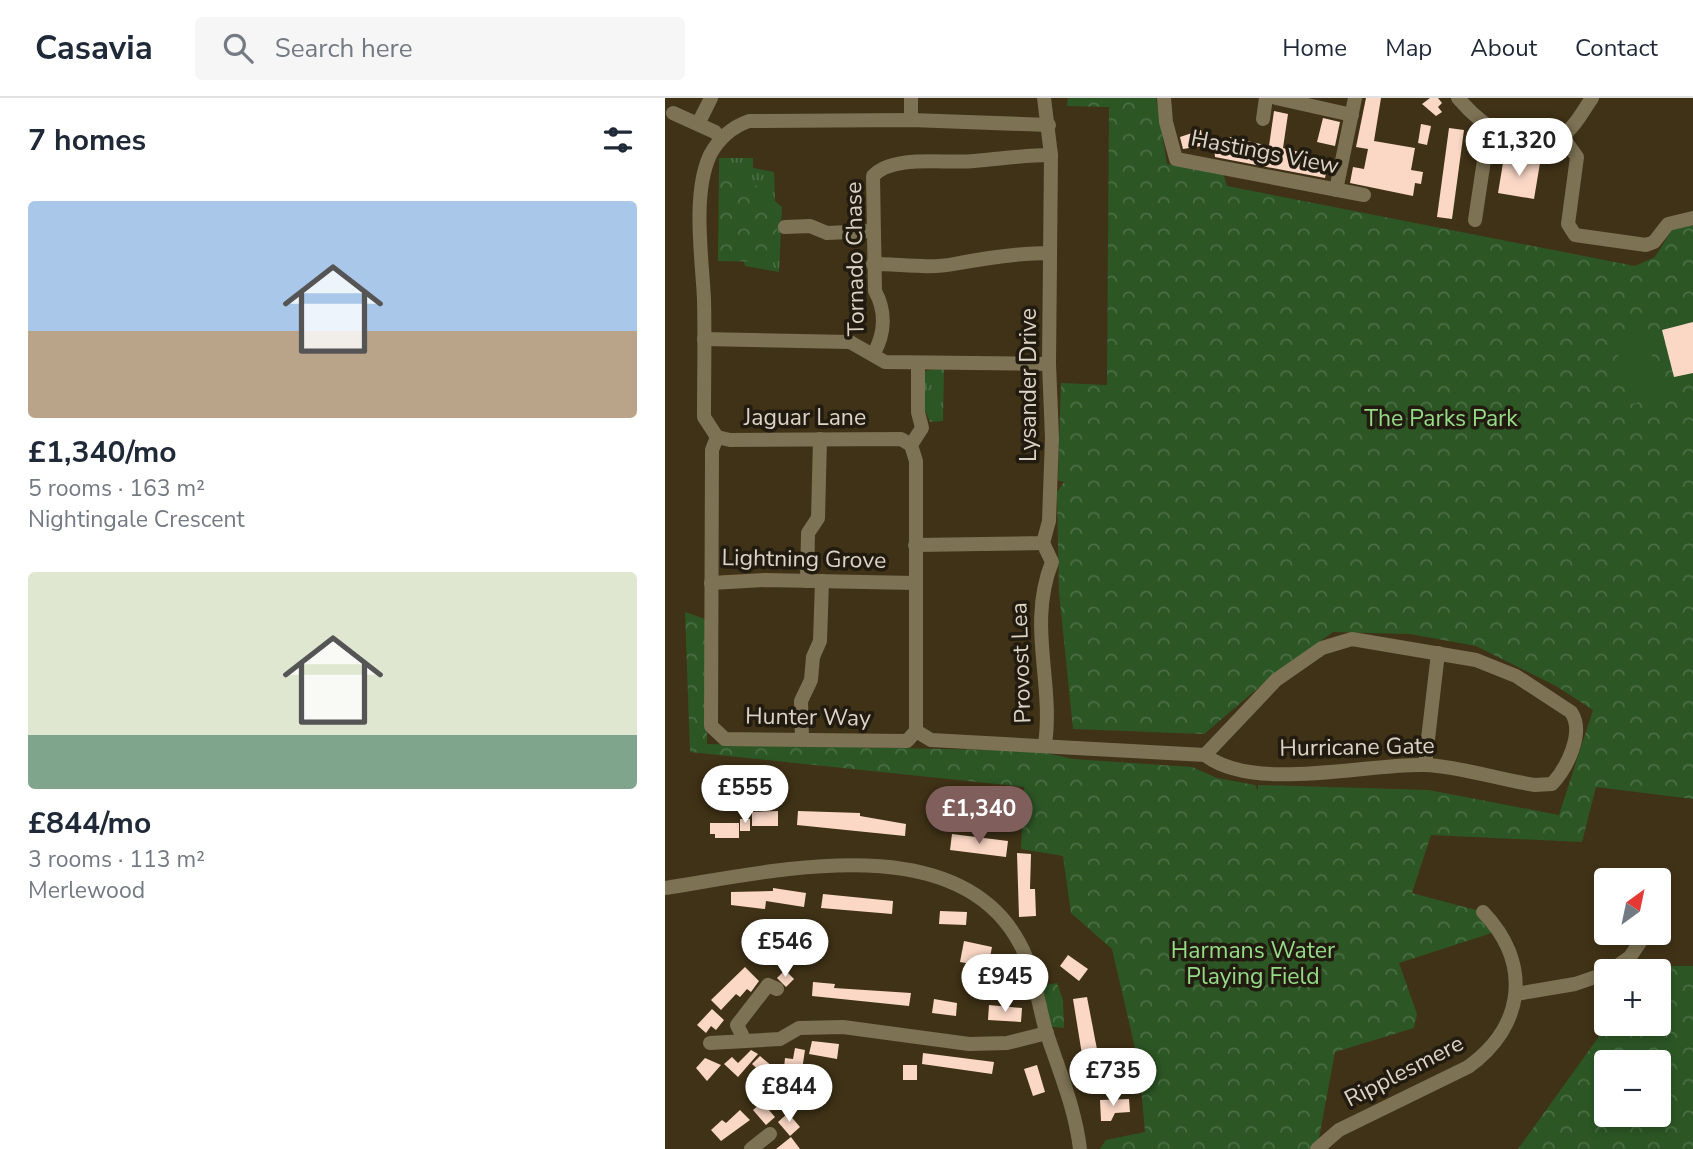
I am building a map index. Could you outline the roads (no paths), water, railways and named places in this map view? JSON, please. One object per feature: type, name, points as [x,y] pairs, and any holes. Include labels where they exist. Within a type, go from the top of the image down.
[{"type":"street","points":[[698,124],[711,98]]},
{"type":"street","points":[[911,98],[911,120]]},
{"type":"street","name":"Lysander Drive","points":[[1043,543],[1049,521],[1051,466],[1051,155],[1044,98]]},
{"type":"street","name":"Hastings View","points":[[1164,98],[1166,122],[1177,159],[1364,195]]},
{"type":"street","points":[[1263,119],[1266,98]]},
{"type":"street","points":[[1276,98],[1352,115]]},
{"type":"street","points":[[1336,190],[1355,98]]},
{"type":"street","points":[[1458,98],[1489,127],[1523,142],[1546,142],[1562,136],[1593,98]]},
{"type":"street","points":[[673,113],[698,124],[721,139],[736,126],[750,121],[911,120],[1049,125]]},
{"type":"street","points":[[1475,220],[1489,127]]},
{"type":"street","points":[[1562,136],[1577,157],[1568,224],[1575,235],[1646,245],[1654,242],[1668,224],[1693,218]]},
{"type":"street","name":"Jaguar Lane","points":[[721,139],[710,156],[702,191],[705,417],[717,437],[730,440],[901,439],[911,445]]},
{"type":"street","name":"Tornado Chase","points":[[874,353],[882,338],[882,304],[875,291],[873,264],[873,176],[879,169],[924,161],[972,162],[1010,156],[1051,155]]},
{"type":"street","points":[[785,227],[810,226],[827,233],[873,231]]},
{"type":"street","points":[[873,264],[953,264],[974,258],[997,259],[1013,253],[1050,253]]},
{"type":"street","points":[[703,339],[850,342],[874,353],[885,362],[1049,364]]},
{"type":"street","points":[[918,363],[918,412],[922,428],[911,445],[916,461],[916,731],[931,740],[1045,744]]},
{"type":"street","name":"Lightning Grove","points":[[717,437],[712,450],[711,583],[914,583]]},
{"type":"street","points":[[802,739],[801,701],[811,680],[813,657],[820,641],[809,533],[818,518],[820,439]]},
{"type":"street","points":[[915,545],[1043,543]]},
{"type":"street","name":"Provost Lea","points":[[1043,543],[1052,562],[1041,589],[1042,670],[1048,723],[1045,744]]},
{"type":"street","name":"Hunter Way","points":[[711,583],[711,726],[725,739],[907,741],[916,731]]},
{"type":"street","name":"Hurricane Gate","points":[[1045,744],[1205,755],[1220,767],[1236,771],[1329,773],[1425,765],[1489,778],[1552,784],[1562,773],[1577,733],[1577,721],[1571,712],[1516,676],[1476,660],[1352,639],[1322,648],[1276,680],[1205,755]]},
{"type":"street","points":[[1425,765],[1438,653]]},
{"type":"street","points":[[665,888],[761,874],[872,864],[936,875],[976,896],[1021,945],[1071,1102],[1080,1149]]},
{"type":"street","name":"Ripplesmere","points":[[1317,1149],[1339,1130],[1468,1067],[1487,1053],[1508,1026],[1516,994],[1505,938],[1483,912]]},
{"type":"street","points":[[1627,959],[1638,945]]},
{"type":"street","points":[[1516,994],[1575,984],[1594,977]]},
{"type":"street","points":[[745,1041],[737,1025],[768,985],[777,989]]},
{"type":"street","points":[[710,1043],[780,1039],[799,1028],[843,1027],[969,1044],[1007,1043],[1047,1033]]},
{"type":"street","points":[[751,1149],[770,1135]]},
{"type":"park label","name":"The Parks Park","points":[[1441,418]]},
{"type":"park label","name":"Harmans Water Playing Field","points":[[1253,963]]}]
